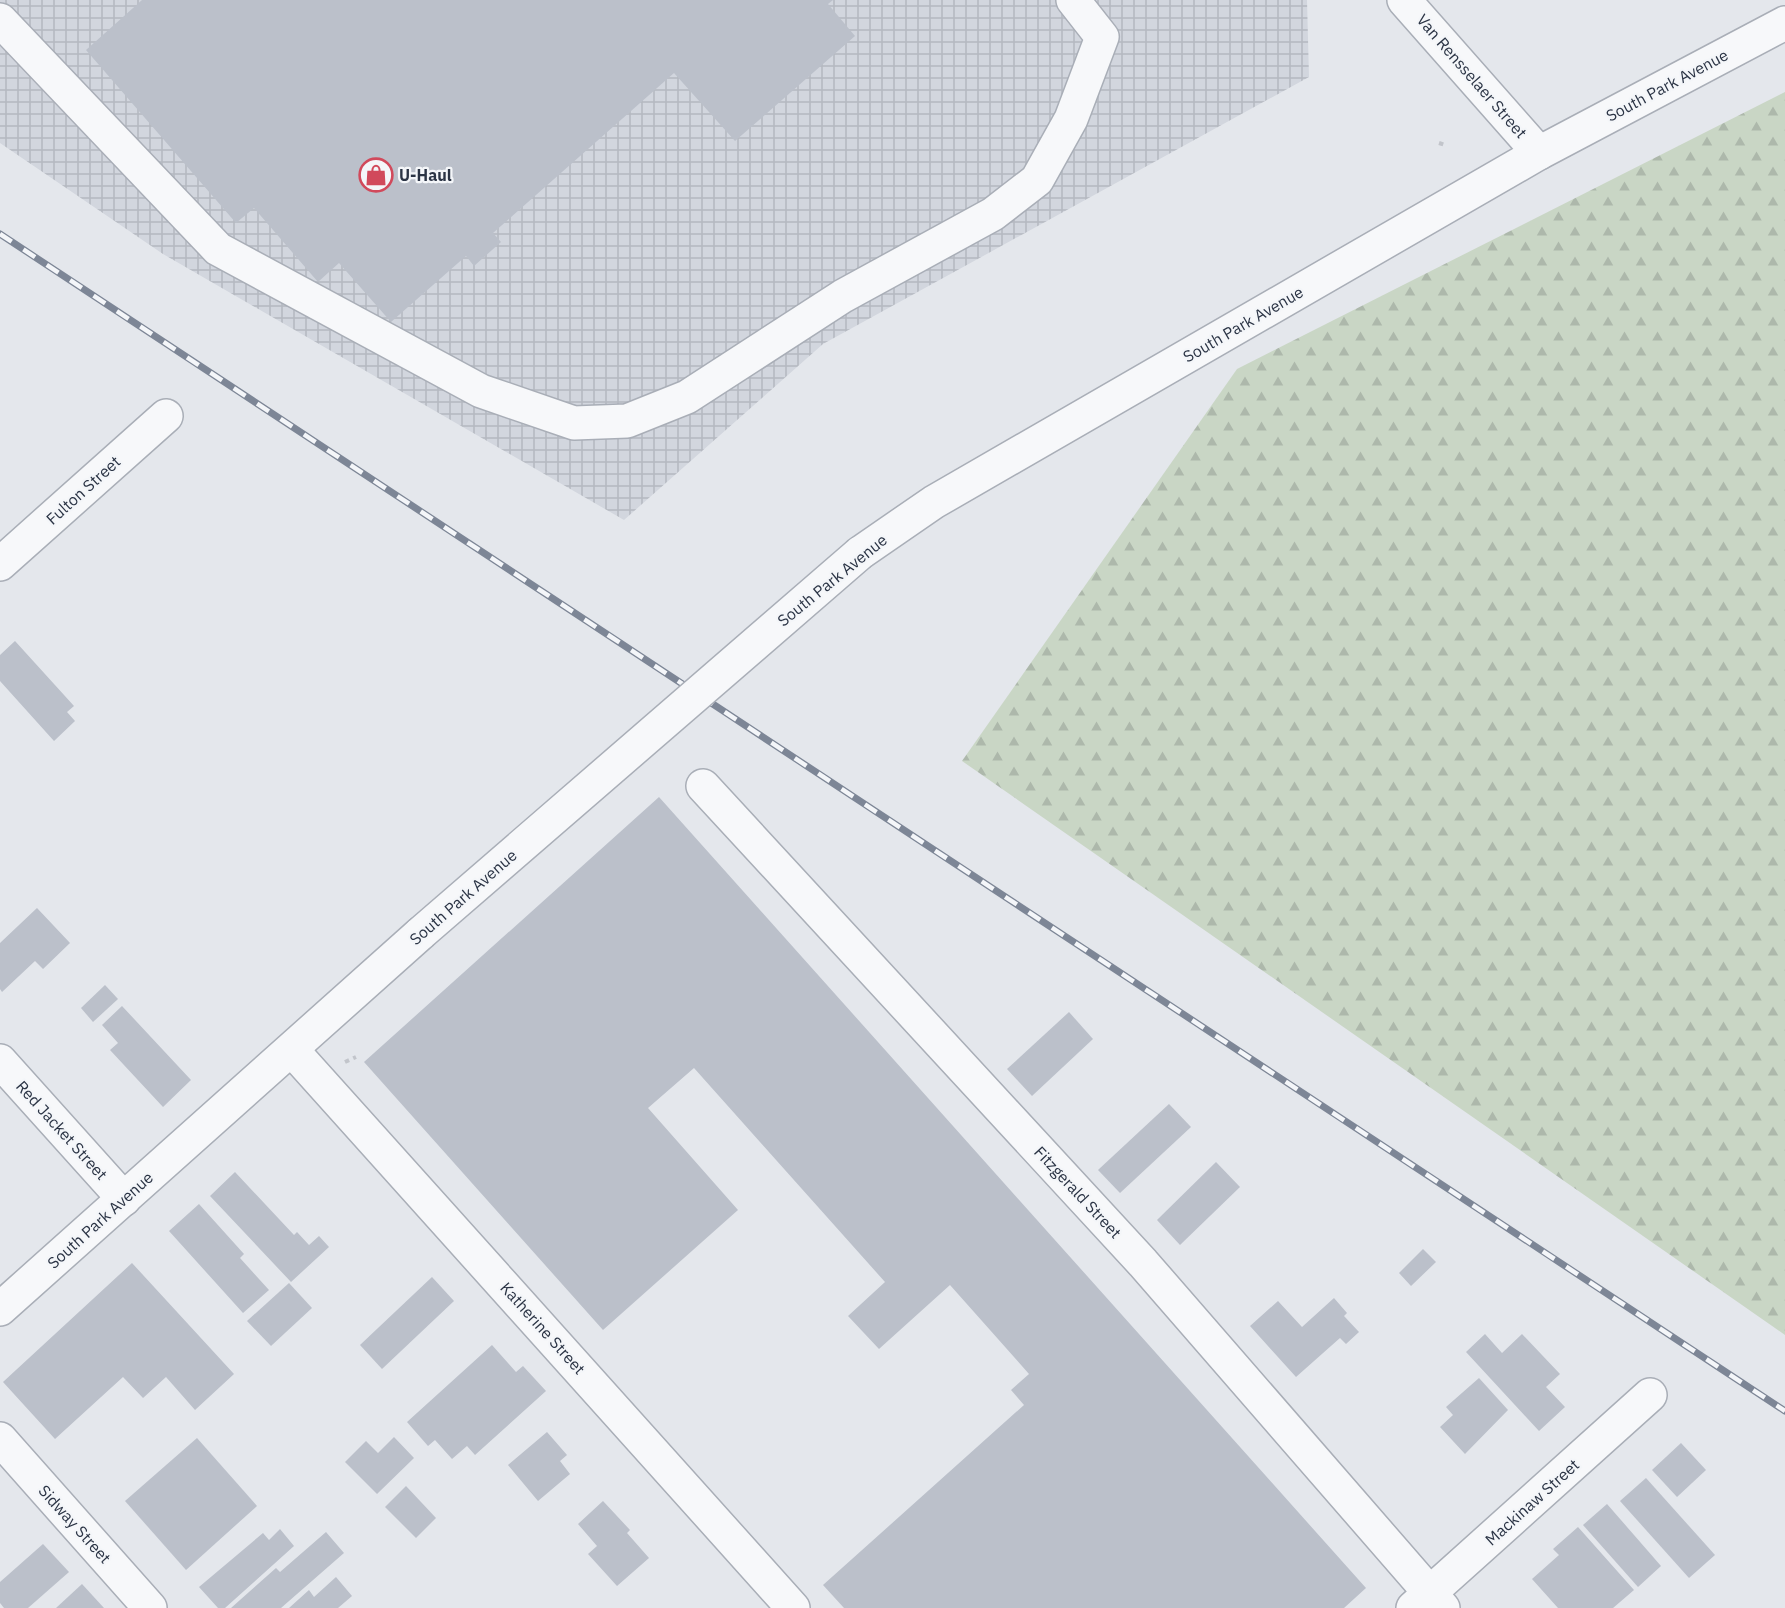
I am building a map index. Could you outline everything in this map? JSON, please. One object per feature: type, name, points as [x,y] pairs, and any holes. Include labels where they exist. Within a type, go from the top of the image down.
[{"type":"street","points":[[0,20],[218,249],[481,391],[574,423],[627,421],[687,397],[843,296],[993,214],[1037,180],[1071,118],[1102,37],[1073,0]]},
{"type":"street","name":"Van Rensselaer Street","points":[[1404,0],[1539,153]]},
{"type":"street","name":"South Park Avenue","points":[[0,1309],[421,933],[860,553],[934,502],[1539,153],[1785,23]]},
{"type":"street","name":"Fulton Street","points":[[0,564],[166,416]]},
{"type":"street","name":"Fitzgerald Street","points":[[703,786],[1143,1263],[1429,1603]]},
{"type":"street","name":"Katherine Street","points":[[292,1050],[793,1608]]},
{"type":"street","name":"Red Jacket Street","points":[[0,1061],[124,1199]]},
{"type":"street","name":"Mackinaw Street","points":[[1429,1603],[1650,1395]]},
{"type":"street","name":"Sidway Street","points":[[0,1439],[150,1608]]},
{"type":"path","points":[[1439,143],[1445,145]]},
{"type":"path","points":[[345,1063],[356,1058]]},
{"type":"shaded area","points":[[0,0],[1307,0],[1309,77],[823,344],[624,520],[163,254],[0,143]]},
{"type":"green space","points":[[1785,92],[1785,1335],[962,761],[1237,369]]},
{"type":"building","name":"U-Haul","points":[[142,0],[833,0],[828,4],[855,36],[735,141],[674,73],[493,233],[501,242],[474,266],[466,256],[391,322],[339,263],[318,282],[254,208],[236,223],[86,50]]},
{"type":"building","points":[[15,641],[74,706],[67,712],[75,721],[54,741],[0,681],[0,655]]},
{"type":"building","points":[[659,797],[1366,1588],[1344,1608],[844,1608],[823,1585],[1024,1405],[1011,1390],[1029,1374],[950,1285],[879,1349],[848,1316],[885,1282],[694,1068],[648,1108],[738,1210],[603,1330],[364,1062]]},
{"type":"building","points":[[37,908],[70,943],[43,969],[35,961],[2,992],[0,989],[0,943]]},
{"type":"building","points":[[105,985],[118,999],[93,1022],[81,1008]]},
{"type":"building","points":[[122,1006],[191,1080],[163,1107],[110,1050],[118,1043],[102,1025]]},
{"type":"building","points":[[1069,1012],[1093,1039],[1032,1096],[1007,1069]]},
{"type":"building","points":[[1169,1104],[1191,1127],[1120,1193],[1098,1170]]},
{"type":"building","points":[[1216,1162],[1240,1187],[1180,1245],[1157,1220]]},
{"type":"building","points":[[235,1172],[294,1235],[297,1232],[309,1245],[319,1236],[329,1247],[291,1282],[210,1196]]},
{"type":"building","points":[[199,1204],[244,1254],[240,1258],[269,1290],[243,1313],[169,1231]]},
{"type":"building","points":[[1423,1249],[1436,1262],[1411,1286],[1399,1273]]},
{"type":"building","points":[[132,1263],[234,1374],[195,1410],[166,1377],[143,1398],[123,1377],[55,1439],[3,1382]]},
{"type":"building","points":[[432,1277],[454,1301],[382,1369],[360,1345]]},
{"type":"building","points":[[289,1283],[312,1308],[271,1346],[247,1321]]},
{"type":"building","points":[[1334,1298],[1347,1313],[1344,1316],[1359,1332],[1346,1344],[1340,1338],[1296,1377],[1250,1326],[1278,1301],[1302,1327]]},
{"type":"building","points":[[1485,1334],[1502,1353],[1522,1334],[1560,1374],[1546,1387],[1565,1407],[1539,1431],[1466,1352]]},
{"type":"building","points":[[492,1345],[516,1372],[523,1366],[546,1391],[475,1455],[467,1446],[452,1459],[435,1440],[428,1446],[407,1422]]},
{"type":"building","points":[[1479,1378],[1508,1410],[1465,1454],[1440,1427],[1453,1415],[1446,1407]]},
{"type":"building","points":[[547,1432],[567,1455],[560,1461],[570,1474],[538,1501],[508,1465]]},
{"type":"building","points":[[394,1437],[414,1458],[377,1494],[345,1462],[366,1441],[378,1453]]},
{"type":"building","points":[[197,1438],[257,1506],[186,1570],[125,1501]]},
{"type":"building","points":[[1681,1443],[1706,1470],[1677,1497],[1652,1470]]},
{"type":"building","points":[[1646,1478],[1715,1555],[1689,1578],[1620,1501]]},
{"type":"building","points":[[406,1486],[436,1518],[416,1538],[385,1507]]},
{"type":"building","points":[[603,1501],[630,1530],[627,1533],[649,1558],[617,1586],[588,1554],[597,1546],[578,1524]]},
{"type":"building","points":[[1607,1504],[1661,1566],[1638,1587],[1583,1525]]},
{"type":"building","points":[[1578,1527],[1634,1590],[1613,1608],[1558,1608],[1532,1579],[1559,1555],[1553,1549]]},
{"type":"building","points":[[280,1529],[294,1546],[225,1608],[218,1608],[199,1587],[263,1533],[269,1540]]},
{"type":"building","points":[[326,1532],[344,1553],[281,1608],[231,1608],[276,1568],[280,1572]]},
{"type":"building","points":[[43,1544],[69,1572],[28,1608],[4,1608],[0,1603],[0,1582]]},
{"type":"building","points":[[336,1577],[352,1596],[338,1608],[289,1608],[309,1590],[314,1597]]},
{"type":"building","points":[[82,1584],[104,1608],[56,1608]]},
{"type":"railway","points":[[0,234],[1785,1411]]},
{"type":"place","name":"U-Haul","points":[[376,175]]}]
